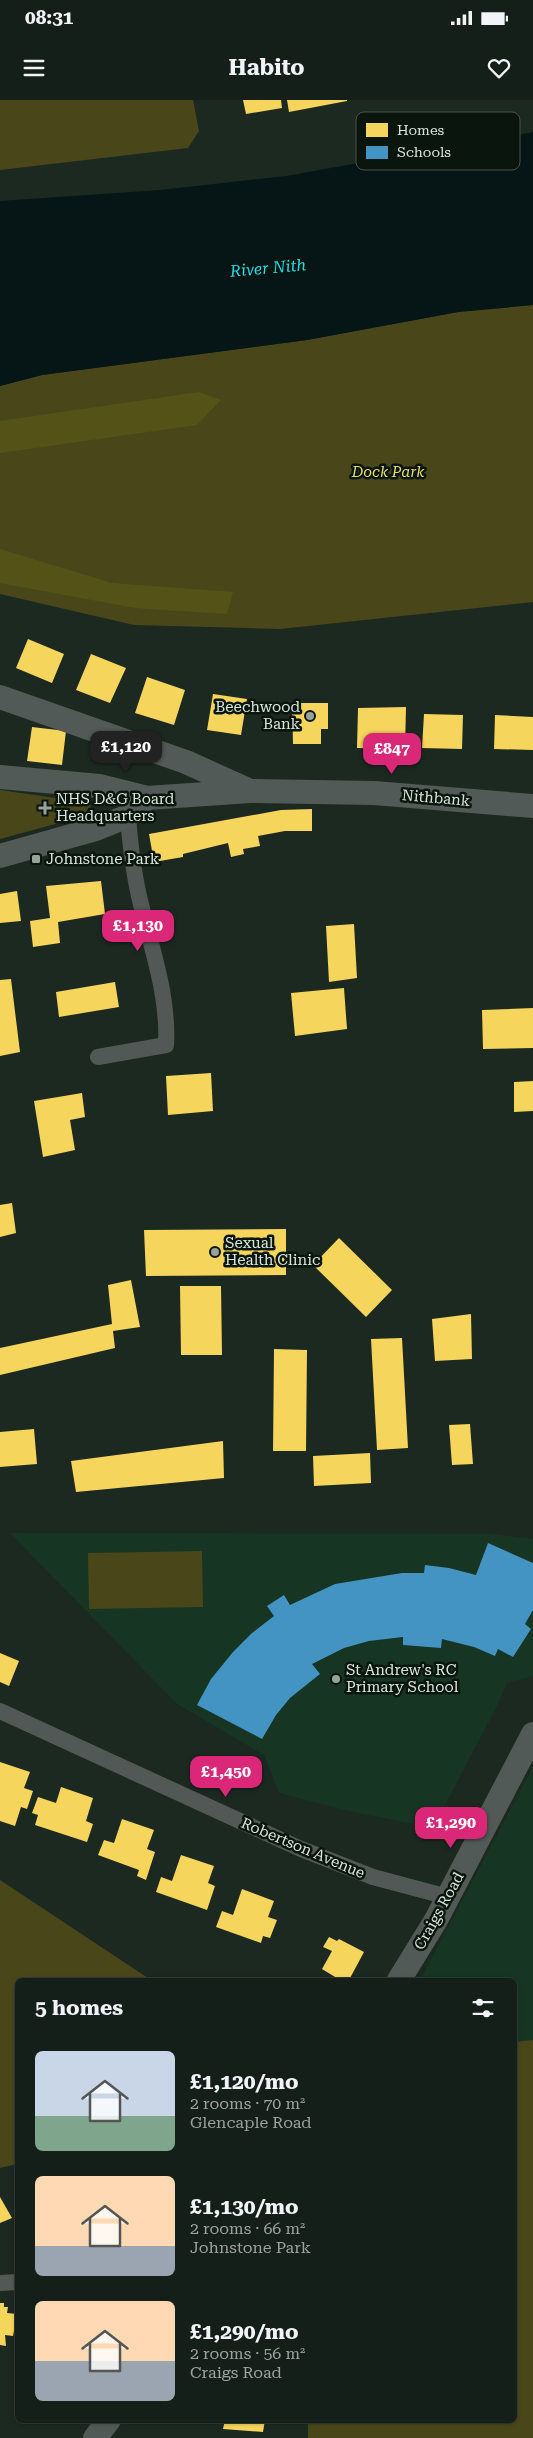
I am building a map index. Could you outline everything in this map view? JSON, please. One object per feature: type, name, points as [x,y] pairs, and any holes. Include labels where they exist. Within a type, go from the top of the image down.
[{"type":"main road","points":[[0,697],[186,762],[250,791]]},
{"type":"main road","name":"Nithbank","points":[[0,777],[99,786],[147,798],[250,791],[374,793],[533,806]]},
{"type":"main road","points":[[0,856],[96,829],[128,816],[147,798]]},
{"type":"main road","name":"Craigs Road","points":[[400,1978],[448,1898],[533,1734]]},
{"type":"main road","points":[[95,2438],[107,2423]]},
{"type":"street","points":[[98,1056],[166,1045],[168,1027],[157,963],[139,895],[128,816]]},
{"type":"street","name":"Robertson Avenue","points":[[0,1711],[301,1848],[373,1877],[448,1898]]},
{"type":"street","points":[[0,2283],[15,2282]]},
{"type":"shaded area","points":[[199,392],[221,400],[197,425],[0,453],[0,421]]},
{"type":"shaded area","points":[[0,549],[112,583],[233,592],[227,614],[135,608],[0,583]]},
{"type":"shaded area","name":"St Andrew's RC Primary School","points":[[10,1533],[492,1534],[533,1539],[533,1676],[507,1683],[497,1706],[433,1828],[345,1810],[279,1793],[264,1755],[177,1704]]},
{"type":"shaded area","points":[[533,1767],[533,2041],[517,2043],[517,1978],[421,1978]]},
{"type":"green space","points":[[0,100],[193,100],[199,131],[188,148],[0,170]]},
{"type":"green space","name":"Dock Park","points":[[533,305],[533,602],[280,629],[134,625],[0,594],[0,386],[42,375],[307,340],[458,312]]},
{"type":"green space","name":"NHS D&G Board Headquarters","points":[[0,790],[90,803],[92,814],[0,839]]},
{"type":"green space","points":[[202,1551],[203,1607],[89,1609],[88,1553]]},
{"type":"green space","points":[[0,1880],[148,1978],[15,1978],[15,2164],[0,2168]]},
{"type":"green space","points":[[533,2040],[533,2438],[308,2438],[308,2423],[517,2423],[517,2042]]},
{"type":"water","name":"River Nith","points":[[533,132],[533,305],[458,312],[307,340],[42,375],[0,386],[0,201],[160,190],[286,176],[356,164],[356,170],[520,170],[520,134]]},
{"type":"building: Homes","points":[[243,100],[281,100],[282,108],[246,114]]},
{"type":"building: Homes","points":[[287,100],[347,100],[347,101],[289,112]]},
{"type":"building: Homes","points":[[28,639],[64,654],[52,683],[16,668]]},
{"type":"building: Homes","points":[[91,654],[126,668],[110,703],[76,690]]},
{"type":"building: Homes","points":[[147,677],[185,690],[174,725],[135,713]]},
{"type":"building: Homes","points":[[213,694],[247,699],[241,735],[207,730]]},
{"type":"building: Homes","name":"Beechwood Bank","points":[[292,703],[328,703],[328,729],[321,729],[321,744],[293,744]]},
{"type":"building: Homes","points":[[406,707],[405,749],[357,748],[358,708]]},
{"type":"building: Homes","points":[[424,714],[463,715],[462,749],[422,748]]},
{"type":"building: Homes","points":[[495,715],[533,717],[533,750],[494,749]]},
{"type":"building: Homes","points":[[32,727],[66,731],[62,765],[27,761]]},
{"type":"building: Homes","points":[[312,809],[312,831],[285,831],[258,836],[260,846],[243,849],[244,854],[231,857],[228,843],[183,854],[183,857],[154,862],[149,834],[281,810]]},
{"type":"building: Homes","points":[[101,881],[105,914],[58,922],[60,943],[33,947],[30,921],[50,918],[46,886]]},
{"type":"building: Homes","points":[[17,891],[21,921],[0,923],[0,894]]},
{"type":"building: Homes","points":[[354,924],[357,978],[329,982],[326,926]]},
{"type":"building: Homes","points":[[11,979],[20,1052],[0,1056],[0,980]]},
{"type":"building: Homes","points":[[115,982],[119,1007],[59,1017],[56,992]]},
{"type":"building: Homes","points":[[344,988],[347,1029],[295,1036],[291,993]]},
{"type":"building: Homes","points":[[533,1008],[533,1048],[483,1049],[482,1010]]},
{"type":"building: Homes","points":[[211,1073],[213,1111],[168,1115],[166,1076]]},
{"type":"building: Homes","points":[[533,1081],[533,1111],[514,1112],[514,1082]]},
{"type":"building: Homes","points":[[82,1093],[85,1117],[70,1120],[75,1150],[43,1157],[34,1101]]},
{"type":"building: Homes","points":[[12,1203],[16,1233],[0,1237],[0,1205]]},
{"type":"building: Homes","name":"Sexual Health Clinic","points":[[286,1229],[286,1275],[146,1276],[144,1230]]},
{"type":"building: Homes","points":[[339,1238],[392,1290],[366,1317],[313,1265]]},
{"type":"building: Homes","points":[[131,1280],[140,1327],[113,1331],[115,1348],[0,1375],[0,1348],[112,1324],[108,1285]]},
{"type":"building: Homes","points":[[180,1286],[221,1286],[222,1355],[181,1355]]},
{"type":"building: Homes","points":[[471,1314],[472,1359],[435,1361],[432,1319]]},
{"type":"building: Homes","points":[[402,1338],[408,1448],[377,1450],[371,1339]]},
{"type":"building: Homes","points":[[274,1349],[307,1350],[306,1451],[273,1451]]},
{"type":"building: Homes","points":[[470,1424],[473,1464],[452,1465],[449,1425]]},
{"type":"building: Homes","points":[[34,1429],[37,1464],[0,1467],[0,1432]]},
{"type":"building: Homes","points":[[223,1441],[224,1478],[76,1492],[71,1461]]},
{"type":"building: Homes","points":[[370,1453],[371,1483],[314,1486],[313,1456]]},
{"type":"building: Homes","points":[[0,1653],[19,1661],[9,1686],[0,1682]]},
{"type":"building: Homes","points":[[0,1762],[30,1772],[24,1788],[33,1791],[27,1809],[21,1807],[15,1826],[0,1821]]},
{"type":"building: Homes","points":[[61,1787],[93,1798],[86,1821],[93,1824],[87,1842],[35,1825],[38,1815],[32,1813],[38,1797],[56,1803]]},
{"type":"building: Homes","points":[[122,1819],[154,1830],[147,1849],[155,1852],[146,1880],[137,1876],[139,1870],[98,1855],[104,1840],[114,1843]]},
{"type":"building: Homes","points":[[181,1855],[214,1866],[208,1883],[215,1886],[207,1910],[156,1892],[161,1877],[172,1881]]},
{"type":"building: Homes","points":[[242,1889],[274,1901],[268,1917],[277,1920],[270,1938],[263,1936],[261,1943],[216,1927],[222,1911],[233,1915]]},
{"type":"building: Homes","points":[[329,1937],[337,1941],[339,1939],[364,1952],[350,1978],[337,1978],[322,1969],[332,1951],[323,1947]]},
{"type":"building: Homes","points":[[0,2197],[12,2218],[0,2223]]},
{"type":"building: Homes","points":[[0,2303],[4,2303],[4,2307],[8,2307],[7,2313],[15,2314],[15,2325],[13,2336],[5,2335],[6,2346],[0,2345]]},
{"type":"building: Homes","points":[[224,2423],[264,2423],[263,2432],[223,2429]]},
{"type":"building: Schools","points":[[488,1543],[533,1563],[533,1610],[525,1624],[531,1629],[513,1657],[498,1649],[495,1656],[474,1647],[442,1639],[441,1648],[403,1645],[403,1637],[369,1641],[344,1648],[312,1664],[320,1674],[290,1698],[276,1715],[262,1739],[197,1705],[211,1679],[233,1652],[252,1633],[274,1616],[267,1606],[284,1595],[290,1605],[335,1584],[402,1573],[424,1573],[425,1565],[449,1568],[476,1575]]},
{"type":"place","name":"Beechwood Bank","points":[[310,716]]},
{"type":"place","name":"NHS D&G Board Headquarters","points":[[45,808]]},
{"type":"place","name":"Johnstone Park","points":[[36,859]]},
{"type":"place","name":"Sexual Health Clinic","points":[[215,1252]]},
{"type":"place","name":"St Andrew's RC Primary School","points":[[336,1679]]}]
